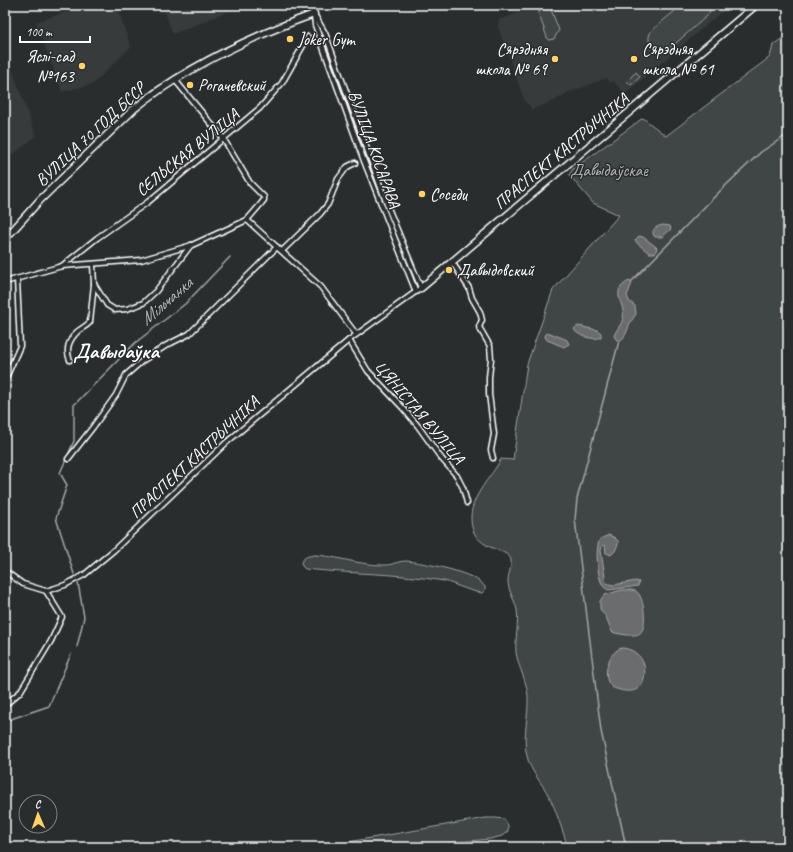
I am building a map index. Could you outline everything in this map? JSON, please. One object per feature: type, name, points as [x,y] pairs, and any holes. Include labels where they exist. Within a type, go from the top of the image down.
[{"type":"main road","name":"ВУЛІЦА КОСАРАВА","points":[[311,5],[314,14]]},
{"type":"main road","name":"ПРАСПЕКТ КАСТРЫЧНІКА","points":[[418,290],[756,5]]},
{"type":"main road","name":"ВУЛІЦА 70 ГОД БССР","points":[[5,239],[40,200],[134,109],[148,98],[194,68],[230,49],[314,14]]},
{"type":"street","name":"ВУЛІЦА КОСАРАВА","points":[[314,14],[325,33],[418,290]]},
{"type":"street","name":"ВУЛІЦА КОСАРАВА","points":[[314,14],[315,25],[364,160],[418,290]]},
{"type":"street","name":"СЕЛЬСКАЯ ВУЛІЦА","points":[[62,266],[97,238],[148,202],[260,108],[282,83],[308,37]]},
{"type":"street","points":[[5,282],[62,266],[141,260],[192,245],[247,220],[260,205],[264,197],[250,183],[223,138],[175,80]]},
{"type":"street","points":[[282,251],[320,214],[328,204],[338,178],[347,167],[355,163]]},
{"type":"street","points":[[247,220],[321,287],[356,334]]},
{"type":"street","points":[[94,284],[107,305],[115,310],[127,309],[143,303],[156,292],[192,245]]},
{"type":"street","points":[[68,459],[112,401],[126,375],[142,361],[167,345],[189,334],[277,247]]},
{"type":"street","name":"ЦЯНІСТАЯ ВУЛІЦА","points":[[452,262],[469,288],[472,298],[480,312],[482,320],[479,327],[490,346],[491,359],[489,394],[494,434],[491,450],[493,458]]},
{"type":"street","points":[[70,360],[67,353],[70,341],[90,322],[94,284],[93,264]]},
{"type":"street","points":[[5,380],[20,346],[17,279]]},
{"type":"street","name":"ПРАСПЕКТ КАСТРЫЧНІКА","points":[[46,591],[65,585],[84,575],[114,550],[227,442],[356,334],[418,290]]},
{"type":"street","name":"ЦЯНІСТАЯ ВУЛІЦА","points":[[349,340],[368,371],[403,408],[441,458],[457,476],[463,488],[467,503]]},
{"type":"street","points":[[5,571],[23,584],[46,591],[62,618],[52,641],[20,692],[5,705]]},
{"type":"shaded area","name":"Яслі-сад №163","points":[[87,5],[116,5],[131,47],[93,84],[62,92],[36,22]]},
{"type":"shaded area","points":[[162,5],[244,5],[173,34]]},
{"type":"shaded area","points":[[540,5],[730,5],[625,94],[613,81],[610,83],[607,78],[567,93],[554,101],[531,110],[530,106],[525,102],[498,27],[499,20]]},
{"type":"shaded area","points":[[5,49],[36,136],[15,153],[5,156]]},
{"type":"shaded area","points":[[663,225],[670,226],[671,229],[662,237],[655,237],[653,230]]},
{"type":"shaded area","points":[[639,236],[643,237],[657,248],[655,253],[649,253],[637,243],[635,240]]},
{"type":"shaded area","points":[[629,281],[632,283],[627,296],[629,301],[635,306],[636,314],[630,323],[625,336],[618,341],[614,336],[623,318],[619,294],[623,285]]},
{"type":"shaded area","points":[[578,326],[597,330],[601,333],[601,337],[590,338],[582,336],[575,332],[574,329]]},
{"type":"shaded area","points":[[546,333],[550,333],[565,339],[569,344],[564,347],[547,340],[545,337]]},
{"type":"shaded area","points":[[609,535],[619,542],[615,551],[611,555],[606,553],[605,545],[602,546],[601,551],[606,583],[613,585],[636,581],[639,582],[638,586],[609,590],[602,585],[598,568],[598,543],[600,539]]},
{"type":"shaded area","points":[[622,590],[637,592],[642,600],[644,625],[640,633],[637,635],[618,634],[612,632],[606,617],[600,609],[600,601],[604,595]]},
{"type":"shaded area","points":[[622,648],[637,654],[643,662],[645,672],[643,682],[641,686],[632,691],[624,691],[614,688],[608,681],[607,670],[610,659],[617,650]]},
{"type":"green space","points":[[682,5],[710,5],[710,11],[707,16],[669,49],[659,51],[655,49],[649,38],[653,29]]},
{"type":"green space","points":[[550,7],[559,30],[554,39],[548,40],[538,12]]},
{"type":"green space","name":"Давыдаўскае","points":[[788,34],[788,847],[568,847],[552,802],[533,772],[527,756],[525,734],[528,696],[516,652],[518,620],[517,610],[508,581],[511,560],[509,556],[483,543],[477,537],[472,528],[472,509],[478,494],[501,459],[513,460],[527,364],[553,290],[619,215],[593,203],[569,175],[573,169],[643,118],[666,136],[770,57],[773,45]]},
{"type":"green space","points":[[636,72],[640,77],[631,85],[627,81]]},
{"type":"green space","points":[[315,555],[374,565],[388,565],[406,561],[436,566],[472,577],[485,587],[485,590],[482,593],[468,590],[444,581],[427,578],[305,569],[301,562],[306,557]]},
{"type":"green space","points":[[486,818],[504,819],[508,825],[508,831],[502,836],[490,839],[404,847],[340,847],[348,842]]},
{"type":"waterway","points":[[631,282],[724,187],[761,152],[788,134]]},
{"type":"waterway","name":"Мільчанка","points":[[74,574],[56,518],[67,485],[60,473],[74,441],[74,405],[135,343],[185,304],[230,257]]},
{"type":"waterway","points":[[619,341],[577,499],[575,519],[601,731],[626,847]]},
{"type":"waterway","name":"Мільчанка","points":[[77,647],[84,617],[78,583]]},
{"type":"waterway","name":"Мільчанка","points":[[5,721],[49,706],[71,654]]},
{"type":"place","name":"Joker Gym","points":[[290,39]]},
{"type":"place","name":"Сярэдняя школа № 69","points":[[555,59]]},
{"type":"place","name":"Сярэдняя школа № 61","points":[[634,59]]},
{"type":"place","name":"Яслі-сад №163","points":[[82,66]]},
{"type":"place","name":"Рогачевский","points":[[190,85]]},
{"type":"place","name":"Соседи","points":[[422,194]]},
{"type":"place","name":"Давыдовский","points":[[449,270]]},
{"type":"district","name":"Давыдаўка","points":[[116,351]]}]
